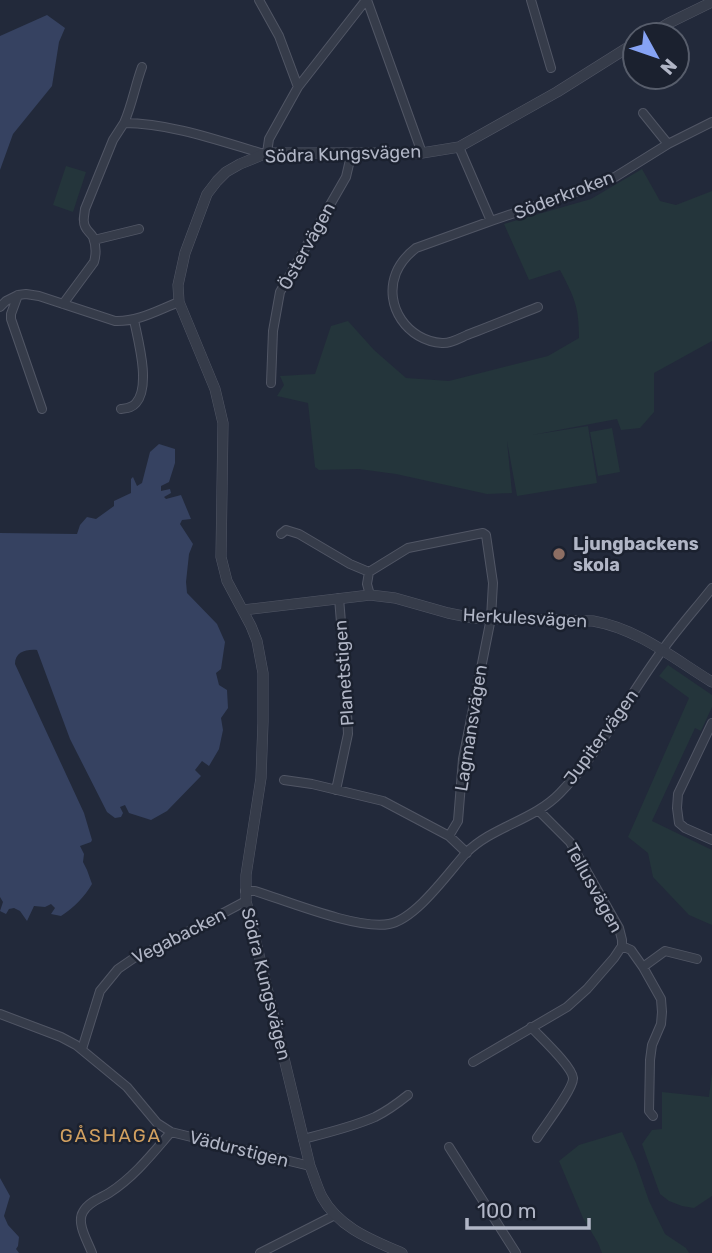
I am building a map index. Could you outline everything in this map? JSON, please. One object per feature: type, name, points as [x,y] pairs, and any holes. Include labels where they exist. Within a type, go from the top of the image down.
[{"type":"street","points":[[259,0],[279,36],[298,86]]},
{"type":"street","points":[[124,123],[159,126],[266,153],[269,139],[298,86],[367,0]]},
{"type":"street","points":[[367,0],[422,153]]},
{"type":"street","points":[[531,0],[551,68]]},
{"type":"street","points":[[673,21],[710,2]]},
{"type":"street","name":"Södra Kungsvägen","points":[[402,1253],[345,1224],[321,1195],[303,1139],[245,896],[261,778],[263,673],[257,641],[227,581],[221,557],[222,423],[219,404],[179,302],[178,285],[207,194],[226,172],[240,164],[266,153],[422,153],[459,147],[557,92],[621,52]]},
{"type":"street","points":[[63,304],[96,256],[94,240],[84,223],[85,209],[113,140],[132,105],[142,67]]},
{"type":"street","points":[[643,113],[668,144]]},
{"type":"street","name":"Söderkroken","points":[[459,147],[491,221],[615,177],[668,144],[712,122]]},
{"type":"street","name":"Östervägen","points":[[271,383],[272,331],[280,292],[346,177],[350,160],[348,154]]},
{"type":"street","points":[[491,221],[416,248],[408,255],[395,274],[392,286],[396,311],[406,328],[425,340],[444,344],[538,307]]},
{"type":"street","points":[[94,240],[139,229]]},
{"type":"street","points":[[0,307],[18,295],[26,294],[115,321],[134,320],[179,302]]},
{"type":"street","points":[[18,295],[10,314],[11,320],[42,409]]},
{"type":"street","points":[[121,409],[131,407],[141,395],[143,377],[134,320]]},
{"type":"street","points":[[281,534],[286,530],[299,534],[369,572],[367,584],[370,595]]},
{"type":"street","name":"Lagmansvägen","points":[[369,572],[408,548],[485,533],[488,540],[493,595],[491,618],[463,760],[458,821],[449,835]]},
{"type":"street","name":"Jupitervägen","points":[[245,896],[255,891],[348,921],[370,924],[390,925],[408,915],[467,853],[491,834],[540,811],[583,769],[662,650],[712,588]]},
{"type":"street","name":"Herkulesvägen","points":[[243,610],[370,595],[395,598],[461,616],[606,624],[633,633],[712,682]]},
{"type":"street","name":"Planetstigen","points":[[336,790],[348,734],[339,598]]},
{"type":"street","points":[[711,728],[678,793],[677,808],[679,823],[712,840]]},
{"type":"street","points":[[284,780],[383,801],[449,835],[467,853]]},
{"type":"street","name":"Tellusvägen","points":[[540,811],[570,842],[619,928],[622,946],[631,950],[661,999],[661,1024],[652,1045],[650,1060],[649,1111],[653,1116]]},
{"type":"street","name":"Vegabacken","points":[[82,1049],[100,991],[118,970],[134,958],[163,945],[245,896]]},
{"type":"street","points":[[472,1062],[567,1007],[587,989],[622,946]]},
{"type":"street","points":[[643,967],[665,951],[697,959]]},
{"type":"street","name":"Vädurstigen","points":[[0,1014],[61,1037],[82,1049],[127,1087],[157,1123],[171,1132],[310,1166]]},
{"type":"street","points":[[531,1027],[568,1067],[573,1077],[571,1088],[537,1138]]},
{"type":"street","points":[[303,1139],[375,1117],[408,1095]]},
{"type":"street","points":[[92,1253],[80,1220],[82,1212],[137,1172],[171,1132]]},
{"type":"street","points":[[449,1147],[516,1253]]},
{"type":"street","points":[[260,1253],[335,1215]]},
{"type":"shaded area","points":[[66,166],[86,172],[73,212],[53,205]]},
{"type":"shaded area","points":[[642,169],[660,201],[676,205],[712,191],[712,341],[654,373],[654,412],[640,428],[621,430],[617,419],[532,435],[588,426],[597,483],[517,496],[507,441],[512,493],[487,494],[396,474],[359,469],[319,470],[315,467],[308,403],[277,396],[284,385],[280,376],[315,374],[331,326],[348,321],[374,350],[406,378],[449,381],[548,356],[579,338],[575,302],[560,270],[529,280],[504,224],[591,199]]},
{"type":"shaded area","points":[[612,428],[620,472],[598,476],[590,432]]},
{"type":"shaded area","points":[[668,665],[712,695],[712,707],[701,731],[695,728],[652,821],[712,850],[712,925],[689,915],[653,877],[648,853],[628,837],[689,698],[659,676]]},
{"type":"shaded area","points":[[712,1072],[712,1196],[694,1208],[682,1206],[660,1194],[642,1144],[652,1130],[662,1129],[662,1092],[709,1097]]},
{"type":"shaded area","points":[[622,1132],[665,1234],[689,1253],[602,1253],[583,1218],[559,1161],[579,1145]]},
{"type":"water","points":[[47,15],[65,28],[59,42],[52,86],[13,134],[0,170],[0,36]]},
{"type":"water","points":[[159,444],[175,449],[175,463],[169,482],[161,486],[161,491],[170,489],[171,493],[164,497],[166,499],[181,495],[191,519],[182,520],[180,524],[193,544],[189,554],[187,593],[217,624],[225,642],[221,669],[216,673],[219,685],[227,690],[228,708],[221,718],[223,730],[219,749],[209,766],[202,761],[195,770],[201,776],[167,811],[151,820],[129,813],[125,805],[120,807],[123,813],[121,817],[115,818],[107,812],[70,739],[37,650],[19,654],[15,664],[84,813],[92,840],[80,846],[92,884],[83,897],[61,916],[51,914],[55,908],[51,904],[45,907],[34,906],[27,921],[20,911],[14,908],[9,909],[6,914],[0,911],[3,902],[0,897],[0,533],[77,534],[87,517],[96,519],[114,506],[114,501],[131,493],[133,477],[137,486],[142,483],[150,452]]},
{"type":"water","points":[[0,1178],[10,1196],[4,1216],[19,1237],[16,1249],[19,1253],[0,1253]]},
{"type":"place","name":"Ljungbackens skola","points":[[559,554]]},
{"type":"district","name":"GÅSHAGA","points":[[111,1135]]}]
